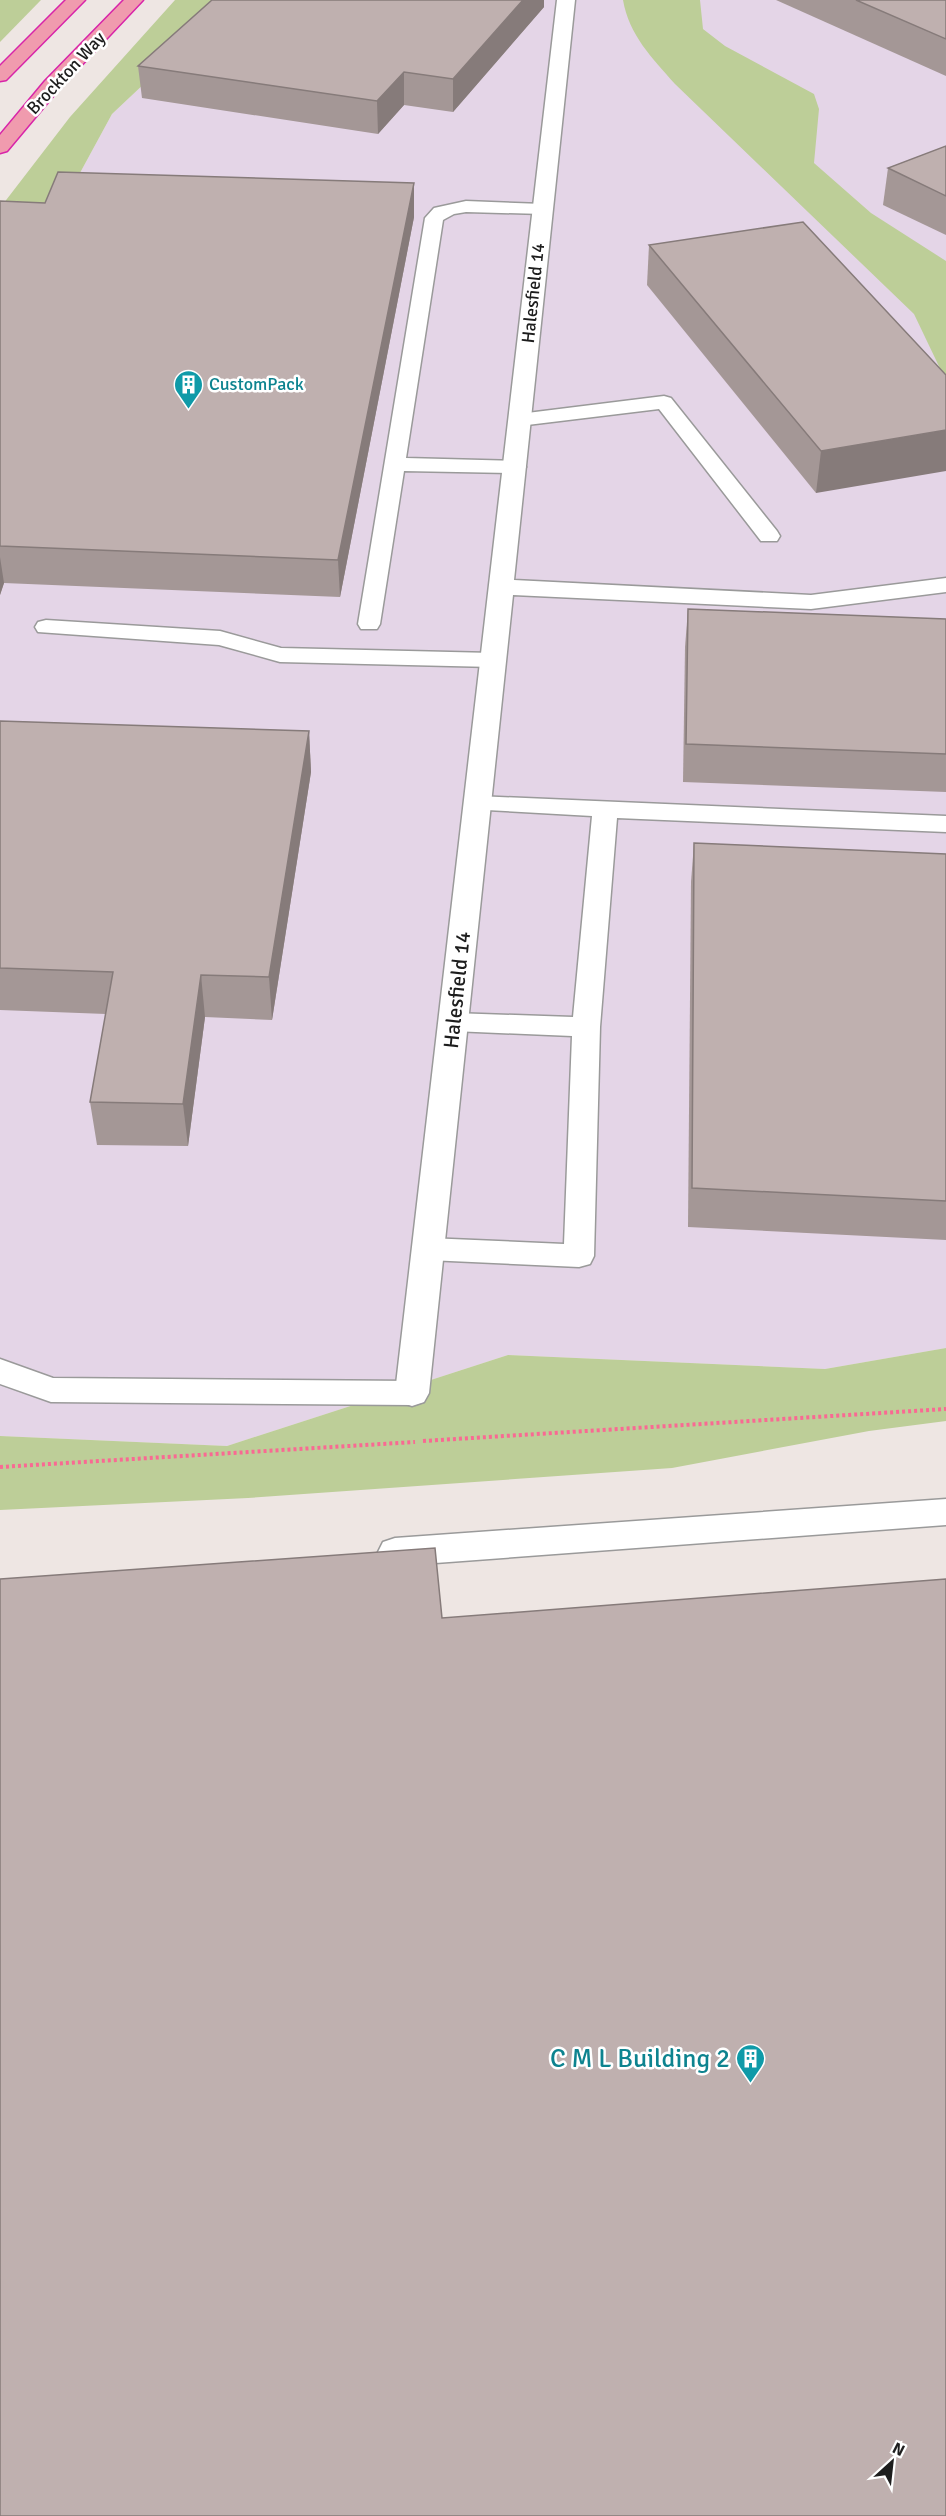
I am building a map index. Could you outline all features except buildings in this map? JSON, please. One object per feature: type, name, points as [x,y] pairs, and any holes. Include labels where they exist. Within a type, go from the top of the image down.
[{"type":"highway","points":[[0,76],[76,0]]},
{"type":"highway","name":"Brockton Way","points":[[0,147],[52,85],[134,0]]},
{"type":"street","name":"Halesfield 14","points":[[412,1393],[566,0]]},
{"type":"street","points":[[501,587],[811,602],[946,585]]},
{"type":"lane","points":[[369,624],[436,213],[463,207],[543,209]]},
{"type":"lane","points":[[519,420],[664,402],[769,536]]},
{"type":"lane","points":[[395,464],[514,467]]},
{"type":"lane","points":[[46,627],[220,639],[280,655],[493,660]]},
{"type":"lane","points":[[477,804],[946,824]]},
{"type":"lane","points":[[428,1250],[579,1257],[586,1027],[604,810]]},
{"type":"lane","points":[[453,1022],[586,1027]]},
{"type":"lane","points":[[0,1371],[51,1390],[412,1393]]},
{"type":"lane","points":[[360,1555],[946,1512]]},
{"type":"path","points":[[0,1467],[946,1409]]},
{"type":"shaded area","points":[[233,0],[946,0],[946,1348],[825,1369],[508,1355],[227,1446],[0,1436],[0,235],[62,206],[112,114]]},
{"type":"green space","points":[[0,0],[41,0],[0,42]]},
{"type":"green space","points":[[175,0],[233,0],[112,114],[62,206],[0,208],[70,117]]},
{"type":"green space","points":[[623,0],[700,0],[703,29],[725,46],[814,94],[819,109],[814,163],[871,213],[946,261],[946,381],[914,314],[675,84],[636,35]]},
{"type":"green space","points":[[946,1348],[946,1421],[869,1431],[672,1468],[248,1498],[0,1510],[0,1436],[227,1446],[508,1355],[825,1369]]},
{"type":"place","name":"CustomPack","points":[[188,410]]},
{"type":"place","name":"C M L Building 2","points":[[751,2084]]}]
